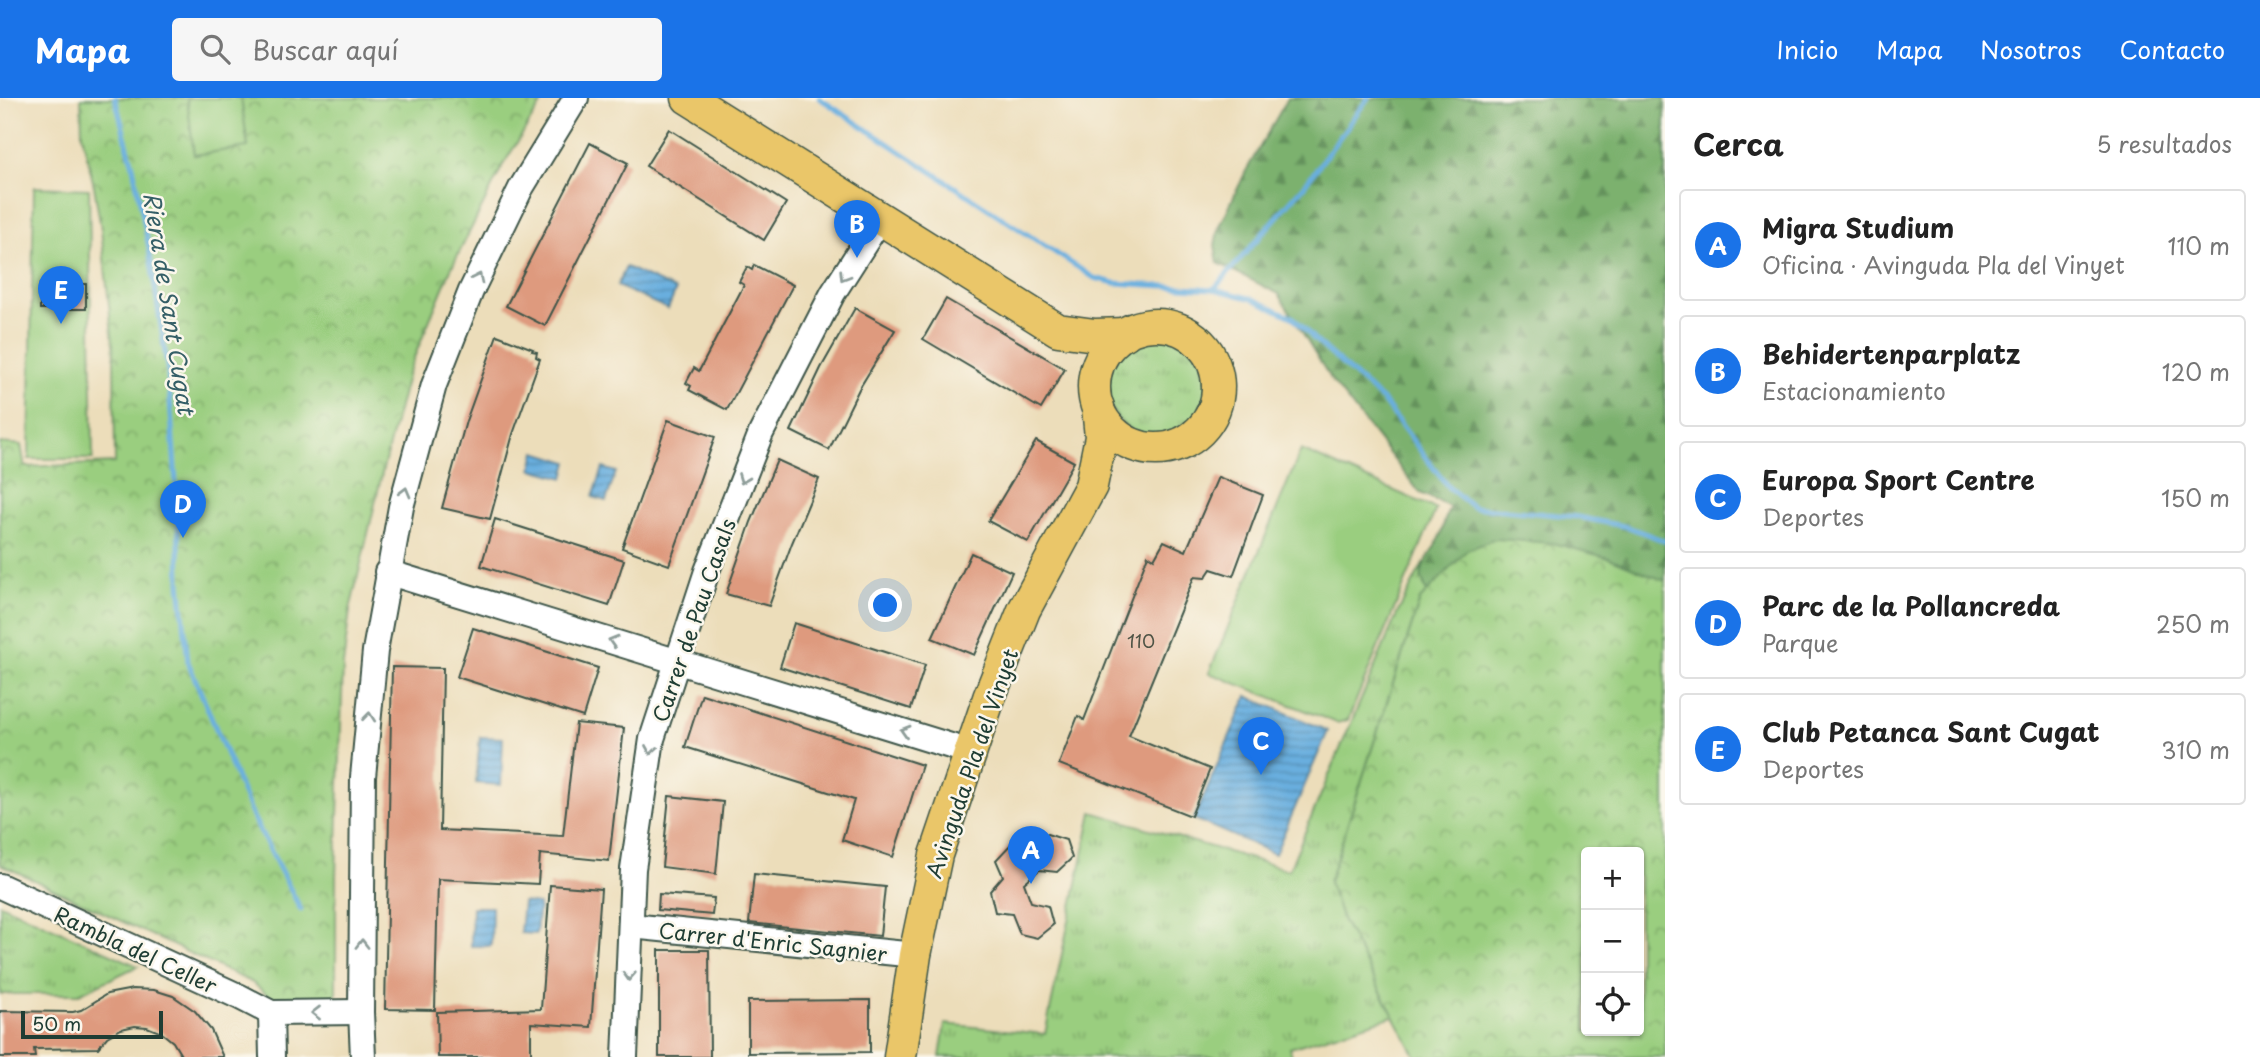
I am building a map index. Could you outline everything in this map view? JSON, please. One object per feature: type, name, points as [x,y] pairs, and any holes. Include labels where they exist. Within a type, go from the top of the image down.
[{"type":"main road","points":[[688,98],[1058,330],[1095,335],[1125,334],[1153,327],[1170,328],[1187,334],[1200,344],[1217,374],[1215,408],[1201,429],[1181,444],[1148,448],[1120,438],[1107,427],[1096,395],[1058,330]]},
{"type":"main road","points":[[1096,395],[1101,356],[1112,342],[1125,334]]},
{"type":"main road","name":"Avinguda Pla del Vinyet","points":[[900,1057],[915,955],[936,855],[970,752],[1024,610],[1091,486],[1101,437],[1096,395]]},
{"type":"main road","name":"Avinguda Pla del Vinyet","points":[[1091,486],[1122,462],[1148,448]]},
{"type":"street","points":[[363,1057],[363,777],[375,651],[387,572],[401,508],[433,385],[471,291],[521,188],[576,98]]},
{"type":"street","name":"Carrer de Pau Casals","points":[[625,1057],[633,869],[652,739],[707,571],[761,433],[833,293],[881,218]]},
{"type":"street","points":[[387,572],[970,752]]},
{"type":"street","name":"Rambla del Celler","points":[[0,887],[271,1013],[361,1012]]},
{"type":"street","name":"Carrer d'Enric Sagnier","points":[[631,926],[915,955]]},
{"type":"street","points":[[271,1013],[272,1057]]},
{"type":"green space","points":[[81,98],[545,98],[503,165],[450,271],[408,372],[350,610],[343,665],[336,876],[336,1002],[277,1003],[253,983],[0,864],[0,443],[21,445],[25,467],[115,463],[114,353],[101,229],[82,135]]},
{"type":"green space","points":[[187,98],[241,98],[248,147],[194,155]]},
{"type":"green space","points":[[1288,98],[1665,98],[1665,791],[1434,604],[1422,573],[1450,507],[1420,493],[1332,381],[1279,294],[1218,263],[1215,245],[1218,230],[1246,171]]},
{"type":"green space","points":[[34,187],[89,189],[93,459],[29,459]]},
{"type":"green space","points":[[1158,336],[1177,340],[1194,351],[1205,368],[1209,387],[1205,406],[1194,423],[1177,434],[1158,438],[1139,434],[1122,423],[1111,406],[1107,387],[1111,368],[1122,351],[1139,340]]},
{"type":"green space","points":[[1301,450],[1436,509],[1348,720],[1337,723],[1209,673]]},
{"type":"green space","points":[[1496,539],[1552,543],[1609,558],[1665,581],[1665,1057],[1416,1057],[1342,919],[1329,882],[1420,600],[1467,550]]},
{"type":"green space","points":[[1423,564],[1430,589],[1420,600],[1329,882],[1342,919],[1394,1016],[1290,1048],[1292,1057],[940,1057],[945,1024],[1045,1034],[1092,812],[1289,870],[1398,612]]},
{"type":"green space","points":[[0,904],[138,966],[79,994],[0,994]]},
{"type":"water","points":[[626,267],[676,290],[668,309],[617,286]]},
{"type":"water","points":[[536,452],[568,462],[564,478],[532,469]]},
{"type":"water","points":[[603,468],[616,472],[606,501],[593,497]]},
{"type":"water","points":[[1247,696],[1328,731],[1275,854],[1194,819]]},
{"type":"water","points":[[480,737],[503,738],[501,785],[476,783]]},
{"type":"water","points":[[523,902],[539,904],[536,934],[520,933]]},
{"type":"water","points":[[472,907],[492,907],[491,946],[471,946]]},
{"type":"building","points":[[669,129],[786,203],[764,240],[646,166]]},
{"type":"building","points":[[590,143],[628,163],[545,326],[506,306]]},
{"type":"building","points":[[754,265],[793,285],[727,410],[689,390],[691,386],[686,383],[694,368],[699,371],[744,285],[739,282],[747,267],[752,270]]},
{"type":"building","points":[[40,284],[86,284],[86,309],[40,309]]},
{"type":"building","points":[[946,299],[1065,369],[1041,409],[923,339]]},
{"type":"building","points":[[855,308],[895,330],[859,389],[829,450],[791,431],[821,368]]},
{"type":"building","points":[[497,335],[533,349],[532,351],[537,352],[536,357],[540,359],[513,434],[490,519],[442,508],[466,421]]},
{"type":"building","points":[[668,420],[715,437],[669,565],[622,548]]},
{"type":"building","points":[[1036,441],[1074,462],[1028,542],[988,521]]},
{"type":"building","points":[[777,460],[819,479],[769,606],[726,594],[751,522]]},
{"type":"building","points":[[1218,477],[1263,495],[1233,576],[1211,569],[1205,578],[1194,577],[1129,736],[1210,769],[1191,816],[1059,764],[1078,716],[1084,720],[1148,555],[1154,559],[1164,541],[1186,551]]},
{"type":"building","points":[[495,519],[624,560],[609,606],[481,566]]},
{"type":"building","points":[[971,553],[1012,572],[974,655],[932,638]]},
{"type":"building","points":[[794,623],[925,665],[911,709],[780,667]]},
{"type":"building","points":[[473,628],[598,668],[583,717],[457,677]]},
{"type":"building","points":[[392,667],[443,668],[440,830],[563,836],[576,723],[624,728],[609,861],[540,854],[538,884],[438,879],[435,1010],[385,1009]]},
{"type":"building","points":[[702,694],[922,765],[893,857],[842,840],[854,800],[685,747]]},
{"type":"building","points":[[669,796],[723,802],[716,874],[662,867]]},
{"type":"building","points":[[1047,834],[1066,840],[1072,858],[1057,872],[1039,870],[1024,883],[1031,902],[1048,906],[1053,925],[1037,938],[1020,934],[1012,914],[995,912],[990,891],[1003,876],[996,860],[1011,844],[1031,847]]},
{"type":"building","points":[[754,874],[885,887],[880,936],[749,923]]},
{"type":"building","points":[[550,885],[601,889],[591,1027],[531,1023],[531,1057],[438,1057],[437,1012],[541,1009]]},
{"type":"building","points":[[659,894],[714,898],[712,915],[658,910]]},
{"type":"building","points":[[659,950],[709,950],[710,1057],[659,1057]]},
{"type":"building","points":[[133,989],[154,990],[173,996],[195,1011],[211,1030],[223,1057],[182,1057],[173,1042],[162,1033],[135,1026],[121,1029],[107,1037],[98,1048],[34,1049],[35,1057],[0,1057],[0,1011],[73,1012],[107,994]]},
{"type":"building","points":[[870,1000],[870,1052],[748,1053],[748,1001]]},
{"type":"waterway","name":"Riera de Sant Cugat","points":[[115,98],[133,166],[149,248],[168,372],[178,510],[180,583],[188,662],[253,817],[301,910]]},
{"type":"waterway","points":[[819,98],[1094,278],[1115,283],[1214,289],[1253,299],[1294,318],[1383,401],[1448,487],[1473,507],[1578,517],[1628,527],[1665,541]]},
{"type":"waterway","points":[[1214,289],[1304,186],[1368,98]]},
{"type":"place","name":"Behidertenparplatz","points":[[857,258]]},
{"type":"place","name":"Club Petanca Sant Cugat","points":[[61,324]]},
{"type":"place","name":"Parc de la Pollancreda","points":[[183,538]]},
{"type":"place","name":"Europa Sport Centre","points":[[1261,775]]},
{"type":"place","name":"Migra Studium","points":[[1031,884]]}]
